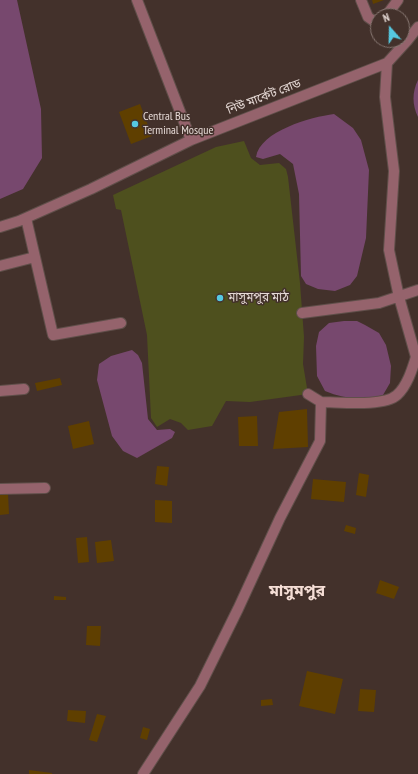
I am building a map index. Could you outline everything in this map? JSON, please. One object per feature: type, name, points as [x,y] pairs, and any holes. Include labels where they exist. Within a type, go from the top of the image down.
[{"type":"street","points":[[137,0],[191,140]]},
{"type":"street","points":[[361,0],[370,18]]},
{"type":"street","name":"নিউ মার্কেট রোড","points":[[410,35],[418,27]]},
{"type":"street","name":"নিউ মার্কেট রোড","points":[[0,227],[26,218],[91,189],[191,140],[387,63],[399,48]]},
{"type":"street","points":[[308,394],[321,402],[371,404],[387,401],[396,396],[402,390],[417,358],[399,297],[389,250],[394,171],[385,97],[387,63]]},
{"type":"street","points":[[26,218],[53,335],[121,323]]},
{"type":"street","points":[[0,266],[35,257]]},
{"type":"street","points":[[302,313],[379,303],[418,290]]},
{"type":"street","points":[[0,392],[24,389]]},
{"type":"street","points":[[143,774],[200,686],[238,609],[280,518],[320,441],[321,402]]},
{"type":"street","points":[[0,489],[46,488]]},
{"type":"shaded area","points":[[0,0],[17,0],[41,109],[42,158],[23,189],[0,199]]},
{"type":"shaded area","points":[[418,80],[418,117],[414,98]]},
{"type":"shaded area","points":[[334,114],[353,128],[361,140],[369,170],[366,238],[357,276],[350,285],[335,291],[318,289],[306,284],[301,276],[299,194],[293,164],[280,154],[263,159],[256,157],[260,148],[276,133],[300,122]]},
{"type":"shaded area","name":"মাসুমপুর মাঠ","points":[[244,141],[251,158],[260,165],[279,163],[286,169],[300,283],[304,337],[303,364],[308,394],[250,402],[226,401],[212,426],[188,430],[181,423],[170,419],[157,427],[151,418],[147,335],[121,210],[116,209],[113,195],[216,147]]},
{"type":"shaded area","points":[[357,321],[379,333],[386,345],[391,366],[390,383],[383,395],[368,398],[339,396],[325,391],[317,376],[316,346],[319,332],[329,323]]},
{"type":"shaded area","points":[[132,350],[138,355],[142,363],[148,419],[157,430],[170,429],[175,432],[172,438],[137,458],[123,451],[112,436],[97,380],[99,364],[111,356]]},
{"type":"building","points":[[372,0],[384,0],[373,4]]},
{"type":"building","name":"Central Bus Terminal Mosque","points":[[140,104],[152,136],[131,144],[119,112]]},
{"type":"building","points":[[60,378],[62,385],[37,391],[35,383]]},
{"type":"building","points":[[307,409],[308,447],[273,449],[279,412]]},
{"type":"building","points":[[257,416],[258,446],[239,446],[238,417]]},
{"type":"building","points":[[89,421],[94,444],[73,449],[68,426]]},
{"type":"building","points":[[157,466],[169,467],[167,486],[155,484]]},
{"type":"building","points":[[359,473],[369,475],[366,497],[356,495]]},
{"type":"building","points":[[313,479],[346,482],[344,502],[311,499]]},
{"type":"building","points":[[8,493],[9,514],[0,515],[0,494]]},
{"type":"building","points":[[155,500],[172,501],[172,523],[155,522]]},
{"type":"building","points":[[346,525],[356,528],[355,534],[344,531]]},
{"type":"building","points":[[87,537],[89,562],[78,563],[76,538]]},
{"type":"building","points":[[111,540],[114,561],[97,563],[95,542]]},
{"type":"building","points":[[380,580],[399,587],[394,599],[376,593]]},
{"type":"building","points":[[54,596],[66,597],[66,600],[54,600]]},
{"type":"building","points":[[87,626],[101,626],[100,646],[86,645]]},
{"type":"building","points":[[307,671],[343,679],[335,714],[299,706]]},
{"type":"building","points":[[360,689],[376,690],[374,712],[358,711]]},
{"type":"building","points":[[272,699],[273,705],[261,706],[261,700]]},
{"type":"building","points":[[68,710],[86,711],[85,723],[67,721]]},
{"type":"building","points":[[97,714],[106,716],[97,742],[89,740]]},
{"type":"building","points":[[143,727],[150,729],[147,740],[140,738]]},
{"type":"building","points":[[29,770],[52,773],[52,774],[29,774]]},
{"type":"place","name":"Central Bus Terminal Mosque","points":[[135,124]]},
{"type":"place","name":"মাসুমপুর মাঠ","points":[[220,298]]},
{"type":"district","name":"মাসুমপুর","points":[[297,591]]}]
